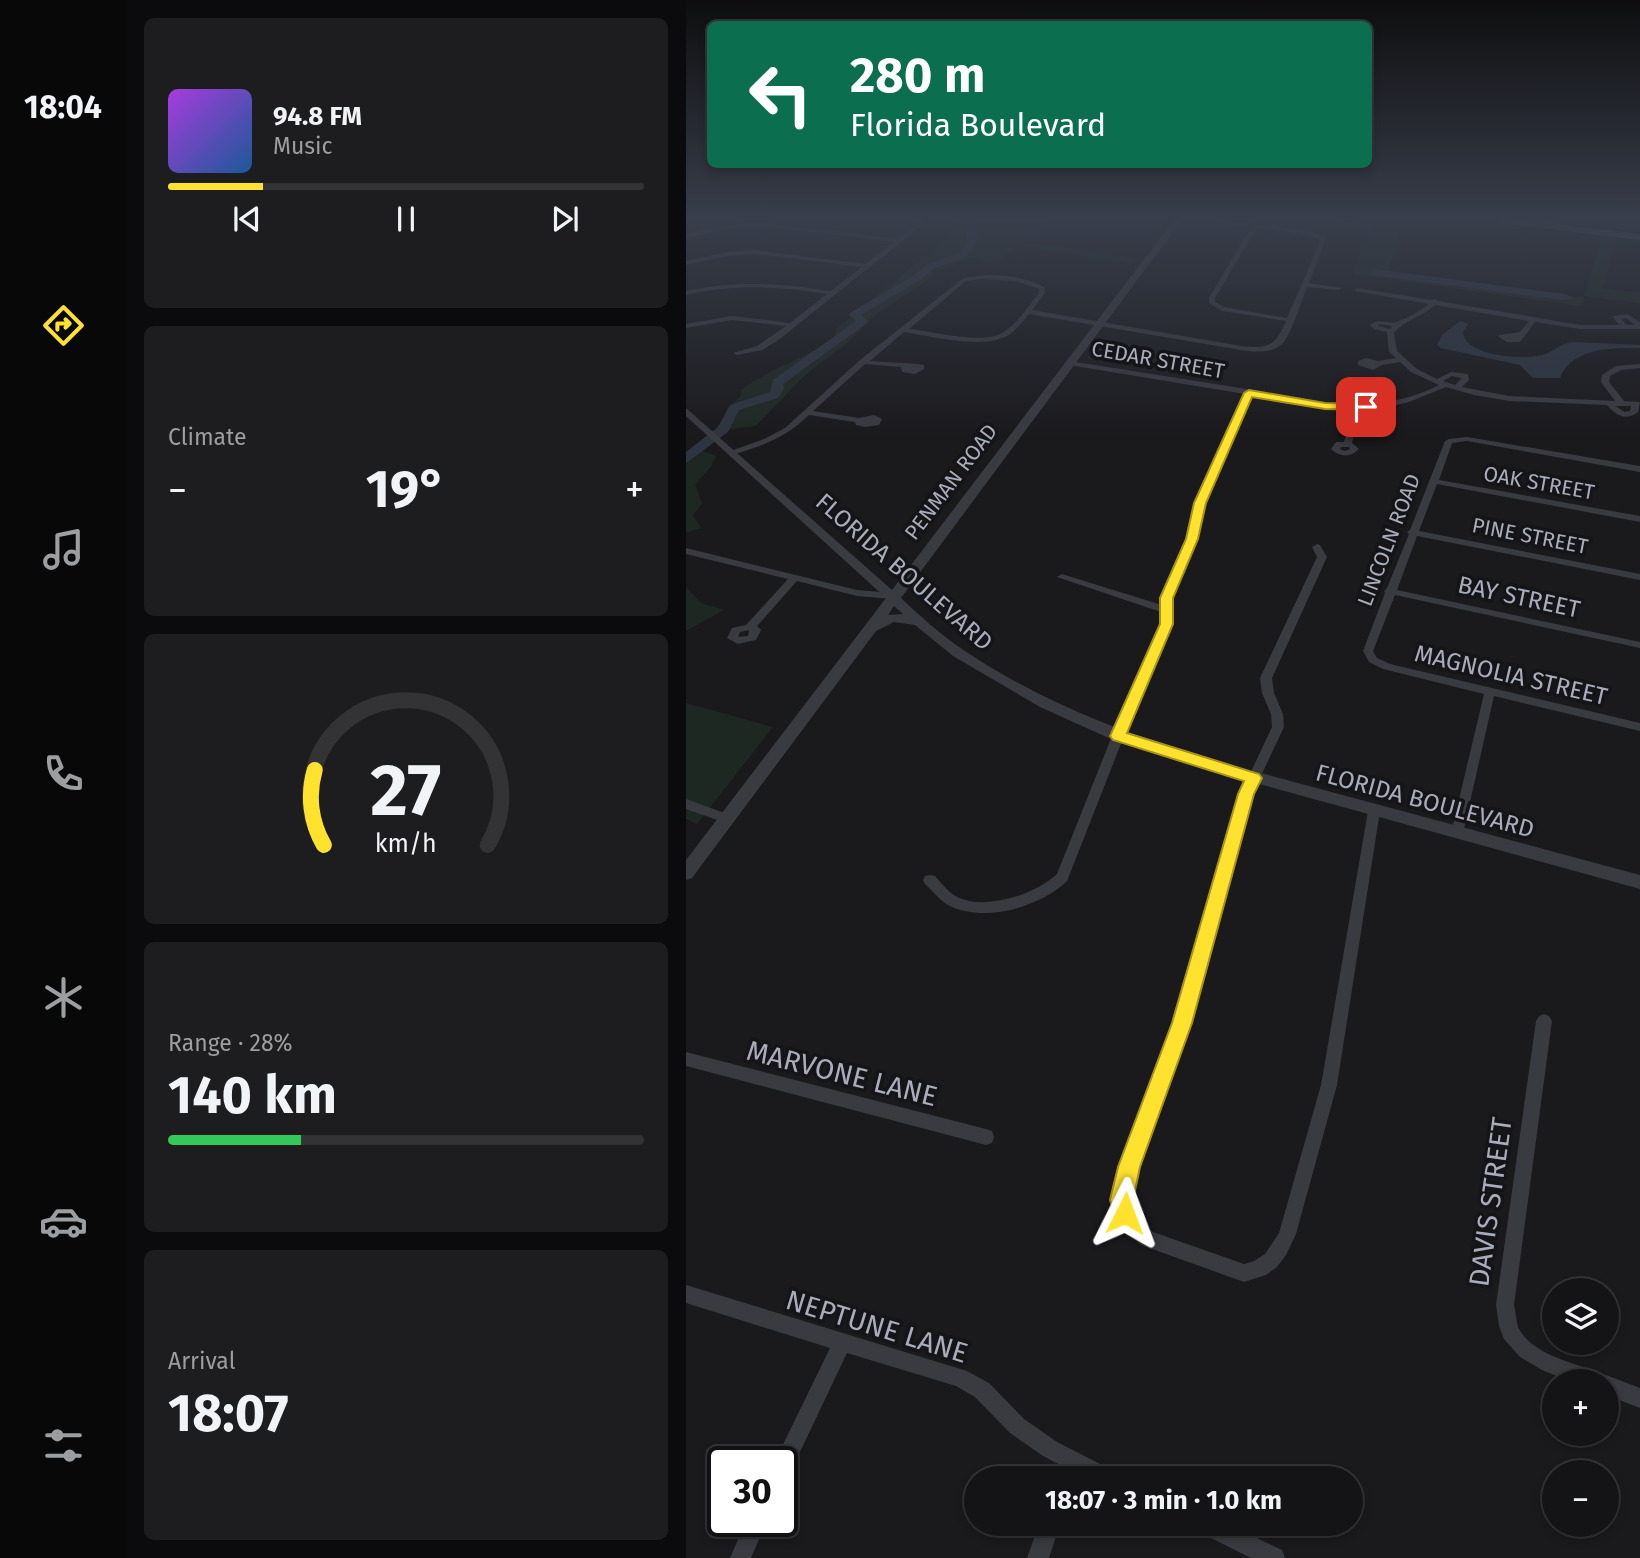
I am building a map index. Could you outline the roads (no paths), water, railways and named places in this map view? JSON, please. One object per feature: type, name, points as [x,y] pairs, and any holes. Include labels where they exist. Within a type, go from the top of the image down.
[{"type":"street","points":[[737,353],[759,348],[831,293]]},
{"type":"street","points":[[732,452],[776,437],[809,413],[863,362],[949,293]]},
{"type":"street","points":[[904,330],[985,339],[1002,336],[1042,293]]},
{"type":"street","name":"PENMAN ROAD","points":[[686,873],[1123,293]]},
{"type":"street","points":[[1215,293],[1212,303],[1222,309],[1290,320]]},
{"type":"street","points":[[1026,312],[1241,348],[1268,348],[1281,341],[1302,293]]},
{"type":"street","points":[[1375,293],[1580,327],[1640,326]]},
{"type":"street","points":[[1435,302],[1431,307],[1393,328],[1391,348],[1399,360],[1413,370],[1457,387],[1522,400],[1609,403],[1621,404],[1638,404],[1634,412],[1627,414],[1615,411],[1609,403]]},
{"type":"street","points":[[1626,328],[1616,317],[1626,316],[1640,326]]},
{"type":"street","points":[[686,326],[732,318],[791,326]]},
{"type":"street","points":[[1521,334],[1534,319]]},
{"type":"street","points":[[1378,363],[1399,360]]},
{"type":"street","points":[[863,362],[905,367]]},
{"type":"street","name":"CEDAR STREET","points":[[1069,363],[1353,408],[1407,401],[1443,383]]},
{"type":"street","points":[[1621,404],[1605,382],[1606,374],[1619,368],[1640,366]]},
{"type":"street","points":[[1443,383],[1451,374],[1465,376],[1465,380],[1457,387]]},
{"type":"street","points":[[930,880],[948,898],[971,906],[1032,898],[1056,886],[1068,864],[1118,736],[1167,624],[1167,598],[1195,531],[1200,503],[1249,393]]},
{"type":"street","points":[[1348,444],[1353,408]]},
{"type":"street","name":"FLORIDA BOULEVARD","points":[[686,411],[921,623],[965,658],[1015,689],[1118,736],[1254,778],[1640,882]]},
{"type":"street","points":[[809,413],[859,420]]},
{"type":"street","name":"LINCOLN ROAD","points":[[1373,660],[1368,651],[1447,444],[1456,439],[1640,469]]},
{"type":"street","name":"OAK STREET","points":[[1433,481],[1640,519]]},
{"type":"street","name":"PINE STREET","points":[[1412,532],[1640,577]]},
{"type":"street","points":[[1317,547],[1322,558],[1266,678],[1268,693],[1277,714],[1278,727],[1246,794],[1182,1023],[1129,1167],[1122,1200],[1125,1213],[1133,1226],[1147,1239],[1236,1272],[1255,1271],[1269,1264],[1279,1254],[1329,1085],[1374,811]]},
{"type":"street","points":[[686,551],[864,594],[893,596]]},
{"type":"street","points":[[1062,577],[1166,610]]},
{"type":"street","points":[[750,627],[794,578]]},
{"type":"street","name":"BAY STREET","points":[[1389,591],[1640,645]]},
{"type":"street","points":[[864,634],[880,621],[892,618],[902,617],[921,623]]},
{"type":"street","name":"MAGNOLIA STREET","points":[[1373,660],[1387,667],[1640,727]]},
{"type":"street","points":[[1457,833],[1490,691]]},
{"type":"street","points":[[686,804],[726,818]]},
{"type":"street","name":"DAVIS STREET","points":[[1544,1021],[1504,1305],[1511,1332],[1524,1348],[1541,1360],[1565,1369]]},
{"type":"street","name":"MARVONE LANE","points":[[686,1059],[986,1136]]},
{"type":"street","name":"NEPTUNE LANE","points":[[686,1293],[960,1378],[982,1390],[1017,1426],[1065,1466]]},
{"type":"street","points":[[793,1446],[842,1343]]},
{"type":"street","points":[[1619,1390],[1640,1398]]},
{"type":"street","points":[[1038,1558],[1046,1536]]},
{"type":"street","points":[[1229,1536],[1274,1558]]},
{"type":"street","points":[[740,1557],[749,1537]]},
{"type":"water","points":[[1506,293],[1553,293],[1575,298],[1562,300]]},
{"type":"water","points":[[1460,321],[1468,324],[1463,332],[1466,340],[1473,346],[1482,351],[1506,356],[1542,355],[1573,342],[1640,345],[1640,348],[1594,351],[1574,360],[1560,378],[1533,378],[1520,365],[1437,345],[1442,335]]},
{"type":"waterway","points":[[686,459],[723,429],[734,408],[774,395],[778,389],[777,383],[863,321],[854,315],[892,293]]}]
